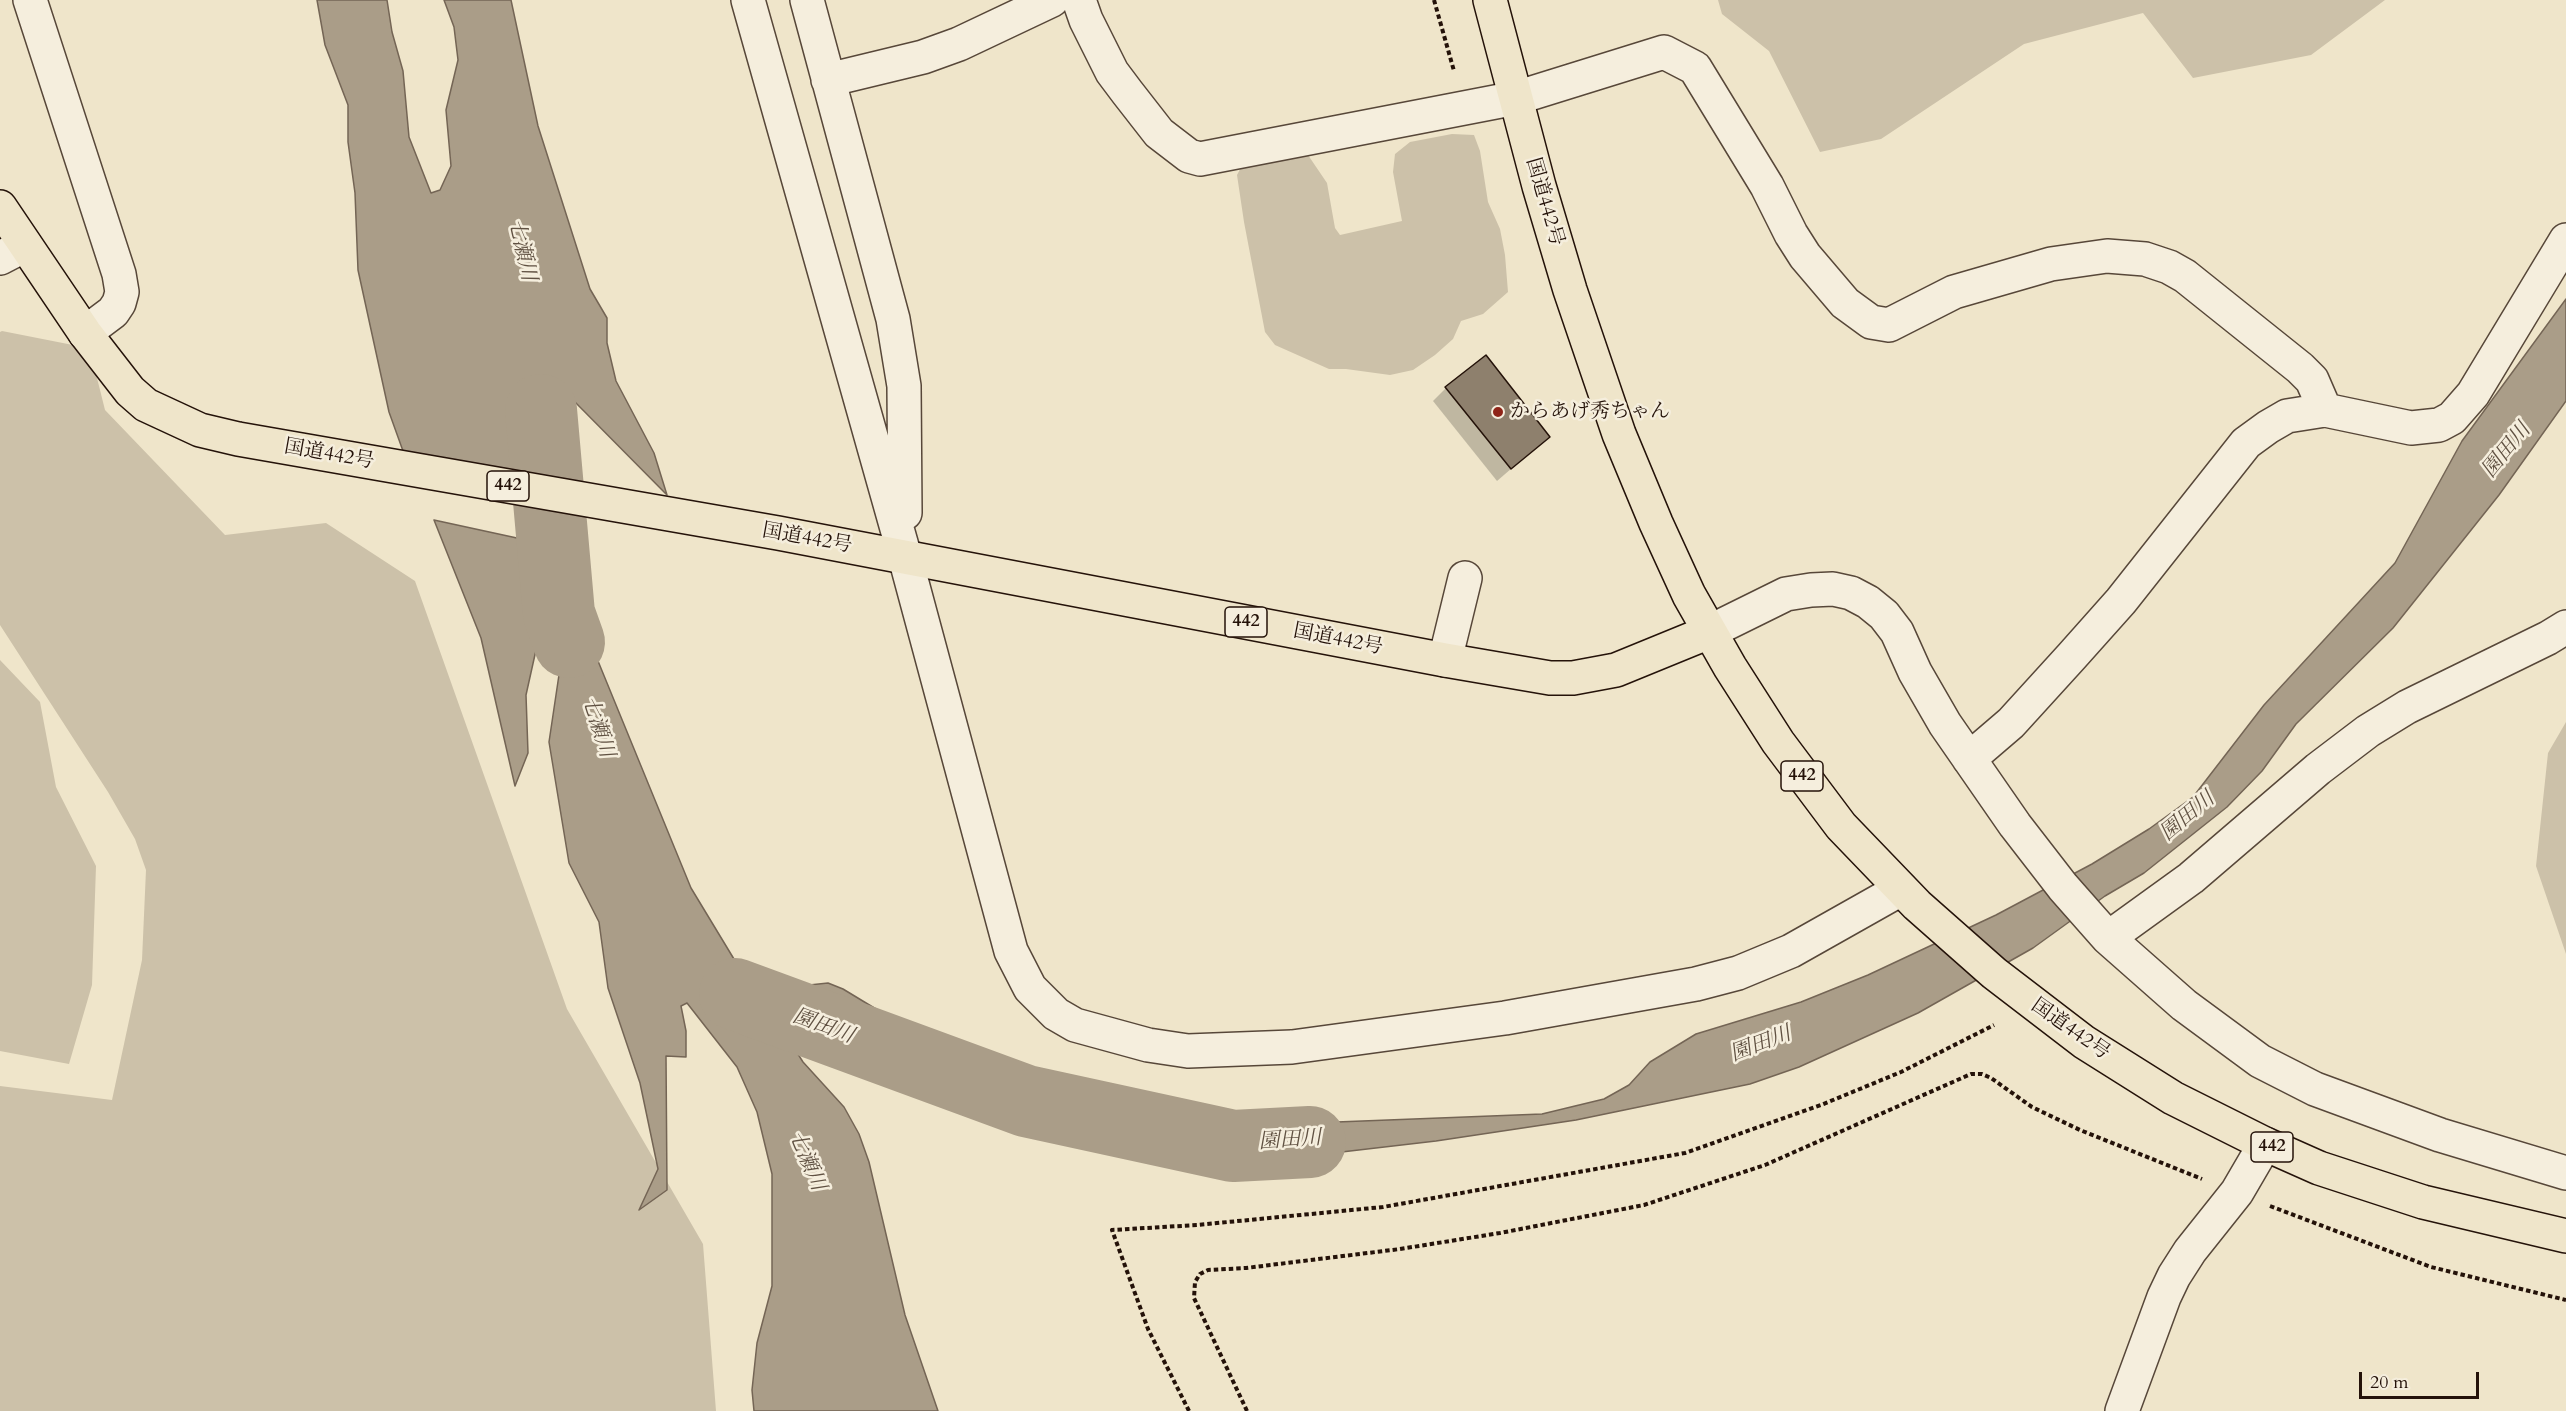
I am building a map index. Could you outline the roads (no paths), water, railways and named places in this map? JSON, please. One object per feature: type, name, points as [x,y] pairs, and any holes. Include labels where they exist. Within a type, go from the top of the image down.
[{"type":"highway","name":"国道442号","points":[[1490,0],[1570,290],[1619,434],[1673,563],[1709,632],[1753,705],[1807,783],[1841,826],[1909,897],[2011,986],[2084,1042],[2173,1098],[2319,1168],[2423,1202],[2566,1236]]},
{"type":"highway","name":"国道442号","points":[[0,207],[12,252],[85,333],[116,375],[146,405],[200,430],[238,439],[778,533],[1529,675],[1573,678],[1616,670],[1709,632]]},
{"type":"street","points":[[30,0],[119,274],[122,292],[113,312],[85,333]]},
{"type":"street","points":[[748,0],[905,557],[1011,951],[1030,988],[1056,1014],[1075,1024],[1148,1045],[1188,1051],[1292,1047],[1517,1016],[1696,984],[1738,973],[1909,897]]},
{"type":"street","points":[[807,0],[893,319],[904,386],[905,557]]},
{"type":"street","points":[[828,80],[941,50],[1053,0]]},
{"type":"street","points":[[1079,0],[1086,20],[1112,72],[1159,133],[1189,156],[1200,159],[1464,110],[1516,98],[1664,52],[1695,68],[1756,167],[1805,256],[1845,303],[1871,322],[1889,325],[1954,292],[2051,264],[2107,256],[2145,259],[2169,267],[2185,276],[2300,368],[2312,380],[2325,410]]},
{"type":"street","points":[[1969,759],[2011,723],[2114,609],[2246,443],[2287,416],[2325,410],[2411,428],[2433,427],[2452,418],[2473,394],[2566,240]]},
{"type":"street","points":[[1444,660],[1465,578]]},
{"type":"street","points":[[1709,632],[1786,594],[1822,590],[1851,593],[1868,602],[1884,615],[1897,632],[1920,681],[1945,724],[2015,825],[2063,887],[2108,938],[2184,1005],[2253,1056],[2287,1076],[2358,1107],[2440,1135],[2566,1173]]},
{"type":"street","points":[[2108,938],[2191,878],[2318,769],[2368,731],[2407,707],[2566,627]]},
{"type":"street","points":[[2122,1411],[2174,1276],[2190,1251],[2236,1192],[2265,1144]]},
{"type":"water","points":[[317,0],[387,0],[392,32],[403,71],[409,137],[431,193],[440,190],[451,166],[446,110],[458,60],[454,27],[444,0],[511,0],[538,126],[590,289],[607,318],[607,343],[616,381],[654,453],[667,495],[570,397],[555,390],[549,413],[559,478],[403,451],[389,412],[358,270],[355,193],[348,142],[348,105],[325,45]]},
{"type":"water","points":[[2566,299],[2566,401],[2499,495],[2393,628],[2296,724],[2262,771],[2227,807],[2144,873],[2105,896],[2033,948],[1918,1013],[1799,1067],[1750,1084],[1576,1120],[1436,1141],[1290,1158],[1244,1158],[1223,1152],[1192,1125],[1178,1119],[1088,1121],[1009,1115],[974,1105],[949,1087],[903,1047],[866,1030],[838,1012],[792,1011],[775,1018],[803,1062],[844,1107],[859,1134],[869,1162],[905,1315],[938,1411],[754,1411],[752,1390],[757,1343],[772,1286],[772,1174],[757,1112],[737,1067],[687,1003],[681,1006],[686,1031],[686,1057],[666,1056],[667,1190],[639,1210],[658,1169],[640,1083],[608,988],[599,922],[569,863],[549,742],[560,668],[540,632],[526,695],[528,753],[515,786],[481,638],[434,520],[563,548],[598,661],[691,888],[740,969],[760,986],[772,989],[828,983],[843,989],[909,1029],[941,1059],[1007,1088],[1056,1097],[1110,1097],[1170,1106],[1219,1110],[1261,1120],[1311,1123],[1542,1114],[1604,1099],[1629,1085],[1650,1062],[1696,1034],[1801,1002],[1868,975],[1996,915],[2092,864],[2149,829],[2193,797],[2264,705],[2395,563],[2462,441]]},
{"type":"waterway","name":"七瀬川","points":[[541,410],[559,614],[569,642]]},
{"type":"waterway","name":"園田川","points":[[735,994],[1026,1101],[1233,1146],[1310,1142]]},
{"type":"place","name":"からあげ秀ちゃん","points":[[1498,412]]}]
